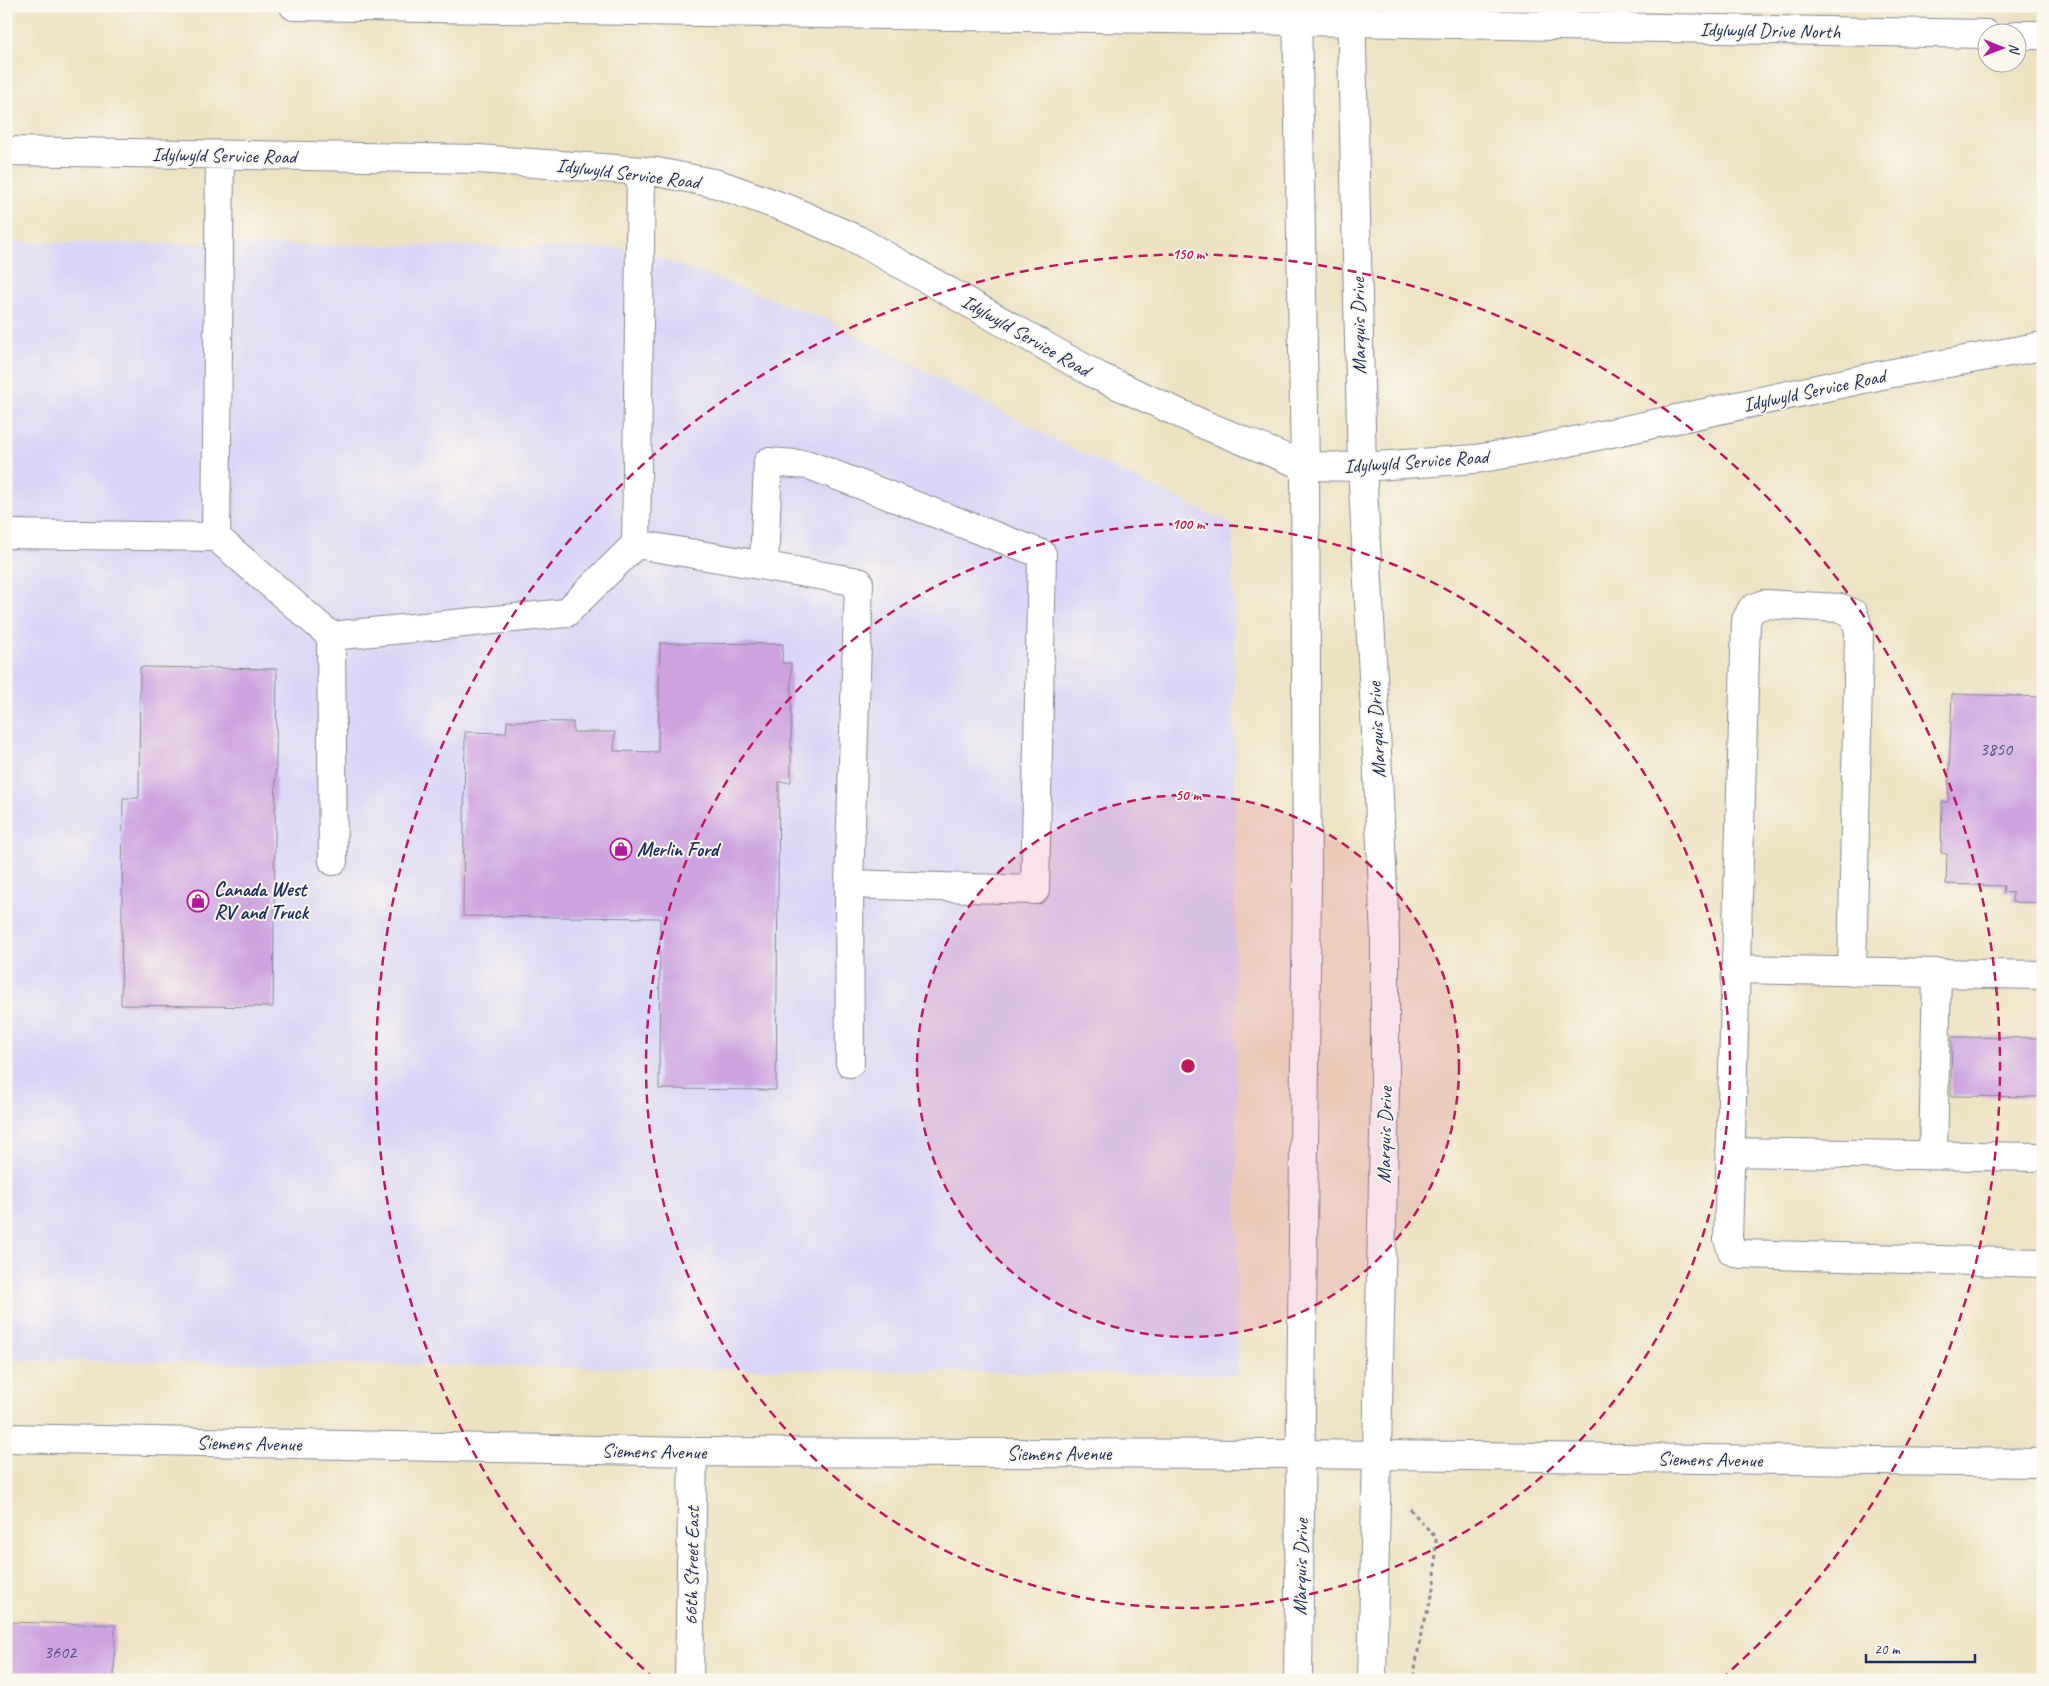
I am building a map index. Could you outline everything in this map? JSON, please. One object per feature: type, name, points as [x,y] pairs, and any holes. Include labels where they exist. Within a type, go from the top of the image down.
[{"type":"main road","name":"Idylwyld Drive North","points":[[294,6],[1351,14],[1976,34]]},
{"type":"main road","name":"Marquis Drive","points":[[1297,14],[1305,466],[1307,892],[1298,1680]]},
{"type":"main road","name":"Marquis Drive","points":[[1351,14],[1362,467],[1378,762],[1385,938],[1385,1089],[1372,1680]]},
{"type":"main road","points":[[2026,34],[2043,35]]},
{"type":"main road","name":"Idylwyld Service Road","points":[[6,151],[478,159],[657,172],[718,184],[791,210],[850,236],[1098,376],[1205,426],[1305,466],[1362,467],[1476,459],[1541,448],[1882,375],[2043,346]]},
{"type":"main road","points":[[216,538],[220,155]]},
{"type":"main road","points":[[6,534],[216,538],[331,636],[566,613],[636,544],[642,171]]},
{"type":"main road","points":[[764,566],[768,462],[809,465],[1042,554],[1034,890],[849,884]]},
{"type":"main road","points":[[636,544],[859,582],[849,884],[850,1063]]},
{"type":"main road","points":[[1852,972],[1859,631],[1854,614],[1841,608],[1764,604],[1752,609],[1746,620],[1728,1239],[1732,1250],[1740,1254],[2043,1263]]},
{"type":"main road","points":[[331,636],[333,861]]},
{"type":"main road","points":[[1736,969],[2043,975]]},
{"type":"main road","points":[[1933,1155],[1937,973]]},
{"type":"main road","points":[[1730,1152],[2043,1157]]},
{"type":"main road","name":"Siemens Avenue","points":[[6,1438],[693,1452],[1301,1454]]},
{"type":"main road","name":"66th Street East","points":[[689,1680],[693,1452]]},
{"type":"main road","points":[[1301,1454],[1377,1455]]},
{"type":"main road","name":"Siemens Avenue","points":[[1377,1455],[2043,1463]]},
{"type":"path","points":[[1406,1504],[1436,1538],[1435,1585],[1421,1634],[1413,1680]]},
{"type":"shaded area","points":[[6,242],[632,248],[825,319],[1069,447],[1233,525],[1238,1375],[6,1360]]},
{"type":"building","name":"Merlin Ford","points":[[660,643],[783,644],[782,663],[791,663],[791,782],[779,782],[776,1090],[659,1089],[660,918],[463,916],[465,732],[506,733],[507,721],[573,722],[573,732],[615,732],[614,751],[658,752]]},
{"type":"building","name":"Canada West RV and Truck","points":[[140,667],[277,669],[273,1007],[121,1005],[123,798],[139,798]]},
{"type":"building","points":[[1952,694],[2043,697],[2043,903],[2012,902],[2013,893],[2003,892],[2004,886],[1946,884],[1947,854],[1941,853],[1942,802],[1948,802]]},
{"type":"building","points":[[1952,1037],[2043,1038],[2043,1097],[1951,1096]]},
{"type":"building","points":[[6,1622],[115,1625],[114,1680],[6,1680]]},
{"type":"place","name":"Merlin Ford","points":[[621,849]]},
{"type":"place","name":"Canada West RV and Truck","points":[[198,901]]}]
